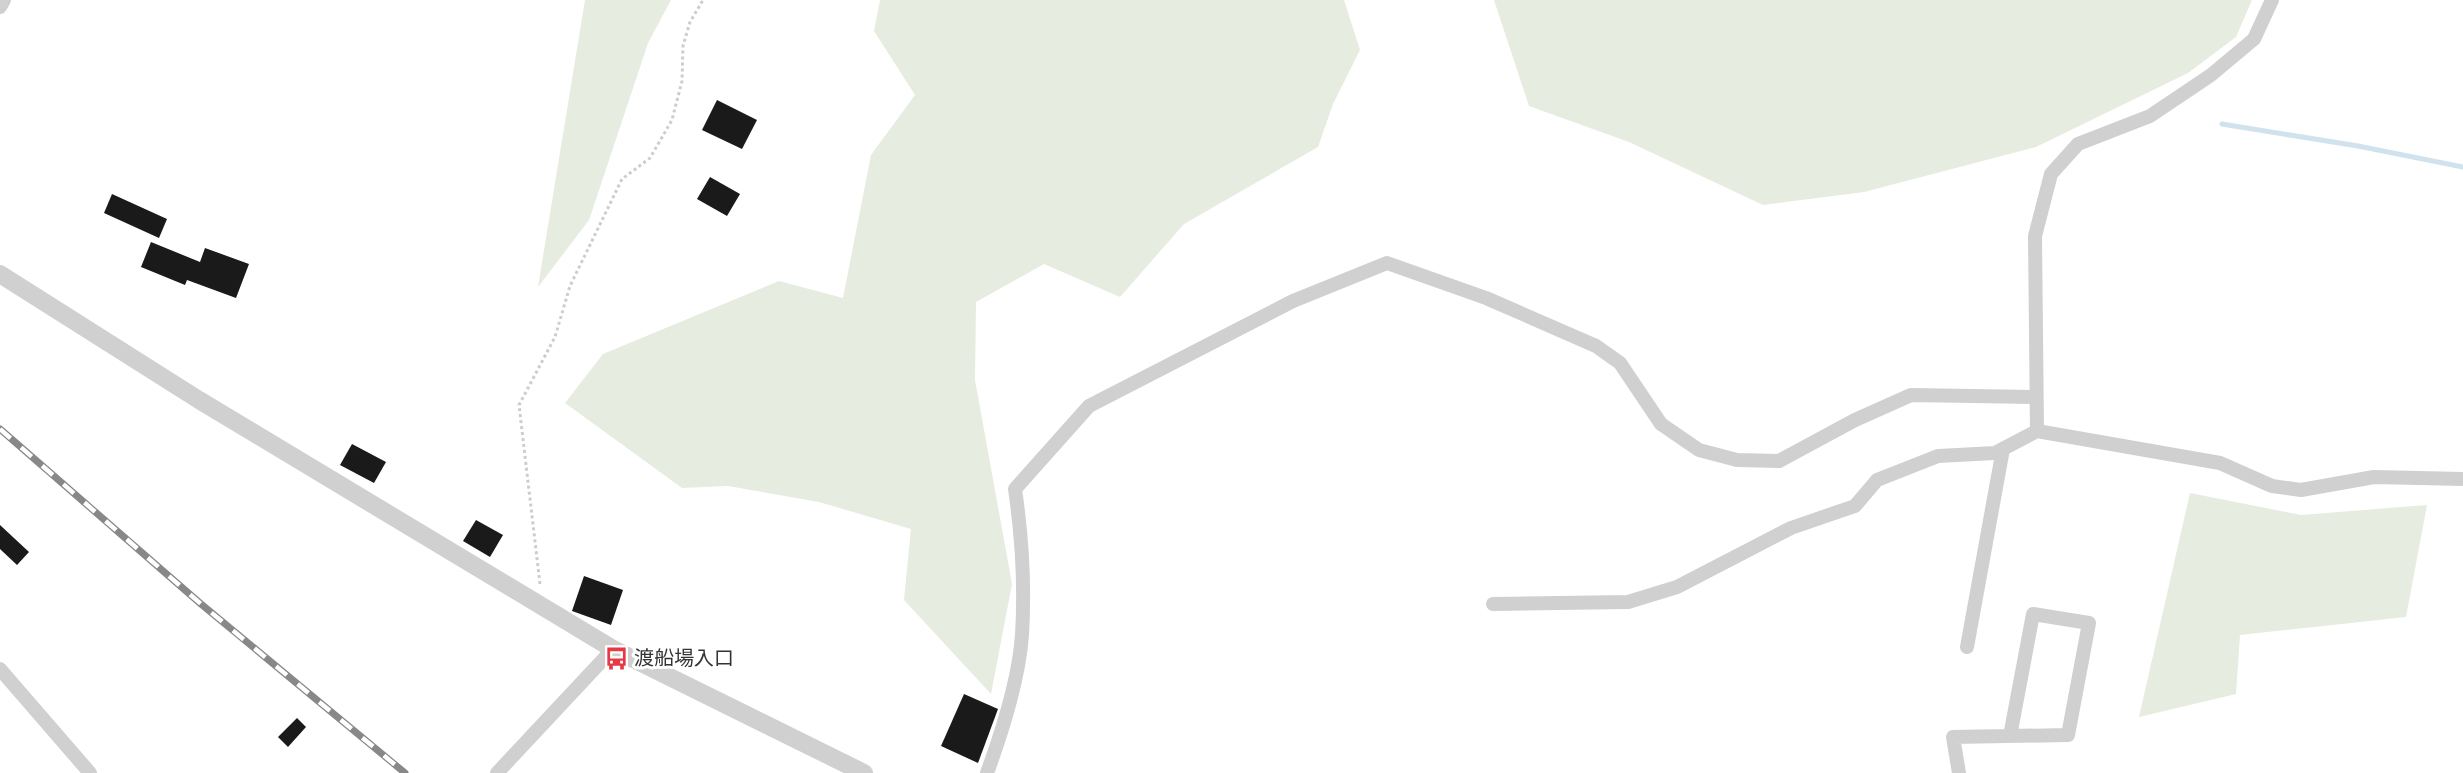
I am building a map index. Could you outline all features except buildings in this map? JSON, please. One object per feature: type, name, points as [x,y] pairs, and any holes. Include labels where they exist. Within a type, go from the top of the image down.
[{"type":"street","points":[[0,8],[4,0]]},
{"type":"street","points":[[2037,431],[2036,236],[2051,174],[2078,144],[2150,116],[2211,75],[2254,39],[2272,0]]},
{"type":"street","points":[[987,773],[1010,700],[1022,637],[1021,531],[1015,489],[1089,406],[1293,301],[1387,263],[1486,298],[1596,346],[1620,363],[1661,423],[1699,450],[1737,460],[1779,460],[1911,394],[2036,398]]},
{"type":"street","points":[[0,274],[199,400],[613,649],[864,773]]},
{"type":"street","points":[[1493,604],[1628,602],[1677,587],[1791,528],[1855,506],[1877,480],[1938,456],[1995,453],[2037,431],[2220,463],[2272,486],[2301,490],[2374,477],[2463,479]]},
{"type":"street","points":[[1967,647],[2002,449]]},
{"type":"street","points":[[1959,773],[1953,737],[2068,735],[2089,623],[2033,614],[2010,736]]},
{"type":"street","points":[[497,773],[613,649]]},
{"type":"street","points":[[0,669],[90,773]]},
{"type":"path","points":[[542,607],[519,405],[555,337],[570,286],[622,179],[650,158],[672,120],[682,81],[683,46],[690,21],[703,0]]},
{"type":"shaded area","points":[[585,0],[671,0],[648,43],[589,220],[538,287]]},
{"type":"shaded area","points":[[880,0],[1344,0],[1360,50],[1333,104],[1318,147],[1184,224],[1120,297],[1044,264],[976,302],[975,380],[1012,584],[991,694],[904,600],[911,529],[819,502],[728,486],[682,488],[565,403],[603,354],[779,281],[843,298],[871,155],[915,95],[874,31]]},
{"type":"shaded area","points":[[1494,0],[2252,0],[2236,37],[2188,73],[2036,147],[1864,192],[1763,205],[1629,142],[1529,106]]},
{"type":"shaded area","points":[[2190,493],[2301,515],[2427,505],[2406,617],[2240,635],[2236,694],[2139,717]]},
{"type":"waterway","points":[[2222,124],[2358,146],[2463,167]]},
{"type":"railway","points":[[0,429],[201,604],[405,773]]},
{"type":"place","name":"渡船場入口","points":[[616,658]]}]
